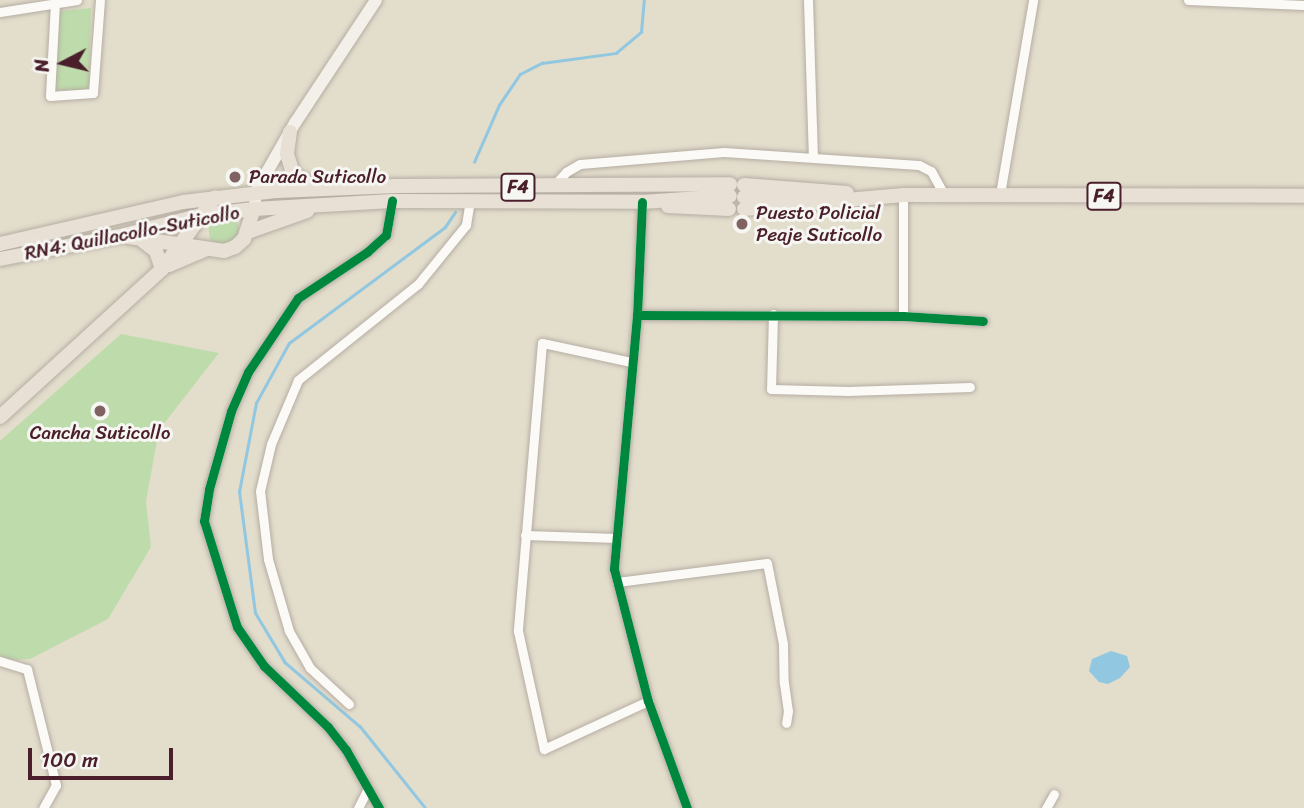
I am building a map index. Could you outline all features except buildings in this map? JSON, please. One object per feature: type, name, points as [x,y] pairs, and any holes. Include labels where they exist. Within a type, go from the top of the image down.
[{"type":"main road","points":[[120,236],[205,250],[224,251],[235,247],[248,232],[255,193],[290,132],[376,0]]},
{"type":"main road","points":[[290,132],[287,154],[293,174],[317,189]]},
{"type":"main road","name":"RN4: Quillacollo-Suticollo","points":[[0,244],[215,197],[317,189],[553,186],[737,197]]},
{"type":"main road","name":"F4","points":[[737,197],[797,187],[873,196]]},
{"type":"main road","name":"F4","points":[[737,197],[841,199],[1000,194],[1304,196]]},
{"type":"main road","points":[[0,417],[162,269],[215,197]]},
{"type":"main road","name":"RN4: Quillacollo-Suticollo","points":[[0,259],[120,236],[202,215],[254,209],[392,201],[642,202],[737,197]]},
{"type":"main road","points":[[248,232],[331,204]]},
{"type":"main road","points":[[138,239],[156,251],[162,269]]},
{"type":"main road","points":[[162,269],[186,256],[205,250]]},
{"type":"street","points":[[0,12],[77,0]]},
{"type":"street","points":[[55,3],[50,96],[93,93],[100,0]]},
{"type":"street","points":[[808,0],[813,155]]},
{"type":"street","points":[[1000,194],[1033,0]]},
{"type":"street","points":[[1188,0],[1304,5]]},
{"type":"street","points":[[553,186],[566,172],[580,164],[724,152],[813,155],[919,165],[931,170],[945,196]]},
{"type":"street","points":[[903,195],[903,316]]},
{"type":"street","points":[[349,704],[310,668],[289,631],[268,559],[260,491],[271,443],[298,380],[418,284],[466,225],[470,200]]},
{"type":"street","points":[[379,808],[346,750],[328,727],[264,666],[237,627],[204,521],[209,489],[231,411],[248,372],[276,327],[298,299],[367,252],[386,235],[392,201]]},
{"type":"street","points":[[642,202],[637,315],[614,569],[648,701],[687,808]]},
{"type":"street","points":[[773,314],[771,389],[848,391],[970,387]]},
{"type":"street","points":[[637,315],[903,316],[983,321]]},
{"type":"street","points":[[631,362],[542,343],[518,631],[544,750],[648,701]]},
{"type":"street","points":[[525,535],[617,538]]},
{"type":"street","points":[[617,582],[767,563],[783,644],[783,683],[788,711],[786,723]]},
{"type":"street","points":[[0,661],[27,669],[56,785],[43,808]]},
{"type":"street","points":[[358,808],[367,790]]},
{"type":"street","points":[[1046,808],[1054,794]]},
{"type":"green space","points":[[91,8],[89,85],[86,90],[59,90],[53,83],[59,11]]},
{"type":"green space","points":[[236,219],[240,232],[230,245],[210,239],[208,224]]},
{"type":"green space","points":[[121,334],[219,353],[159,430],[146,501],[151,547],[108,619],[30,659],[7,660],[0,656],[0,441]]},
{"type":"water","points":[[1111,651],[1127,656],[1130,667],[1120,678],[1108,684],[1099,682],[1089,671],[1092,659]]},
{"type":"waterway","points":[[474,162],[499,105],[520,74],[542,63],[616,53],[641,32],[644,0]]},
{"type":"waterway","points":[[425,808],[360,727],[285,663],[255,613],[239,492],[256,403],[289,343],[445,227],[455,212]]},
{"type":"cycle path","points":[[379,808],[346,750],[328,727],[264,666],[237,627],[204,521],[209,489],[231,411],[248,372],[298,298],[367,252],[386,235],[392,201]]},
{"type":"cycle path","points":[[642,202],[637,315],[614,569],[648,701],[687,808]]},
{"type":"cycle path","points":[[637,315],[903,316],[983,321]]},
{"type":"place","name":"Parada Suticollo","points":[[235,177]]},
{"type":"place","name":"Puesto Policial Peaje Suticollo","points":[[742,224]]},
{"type":"place","name":"Cancha Suticollo","points":[[100,411]]}]
